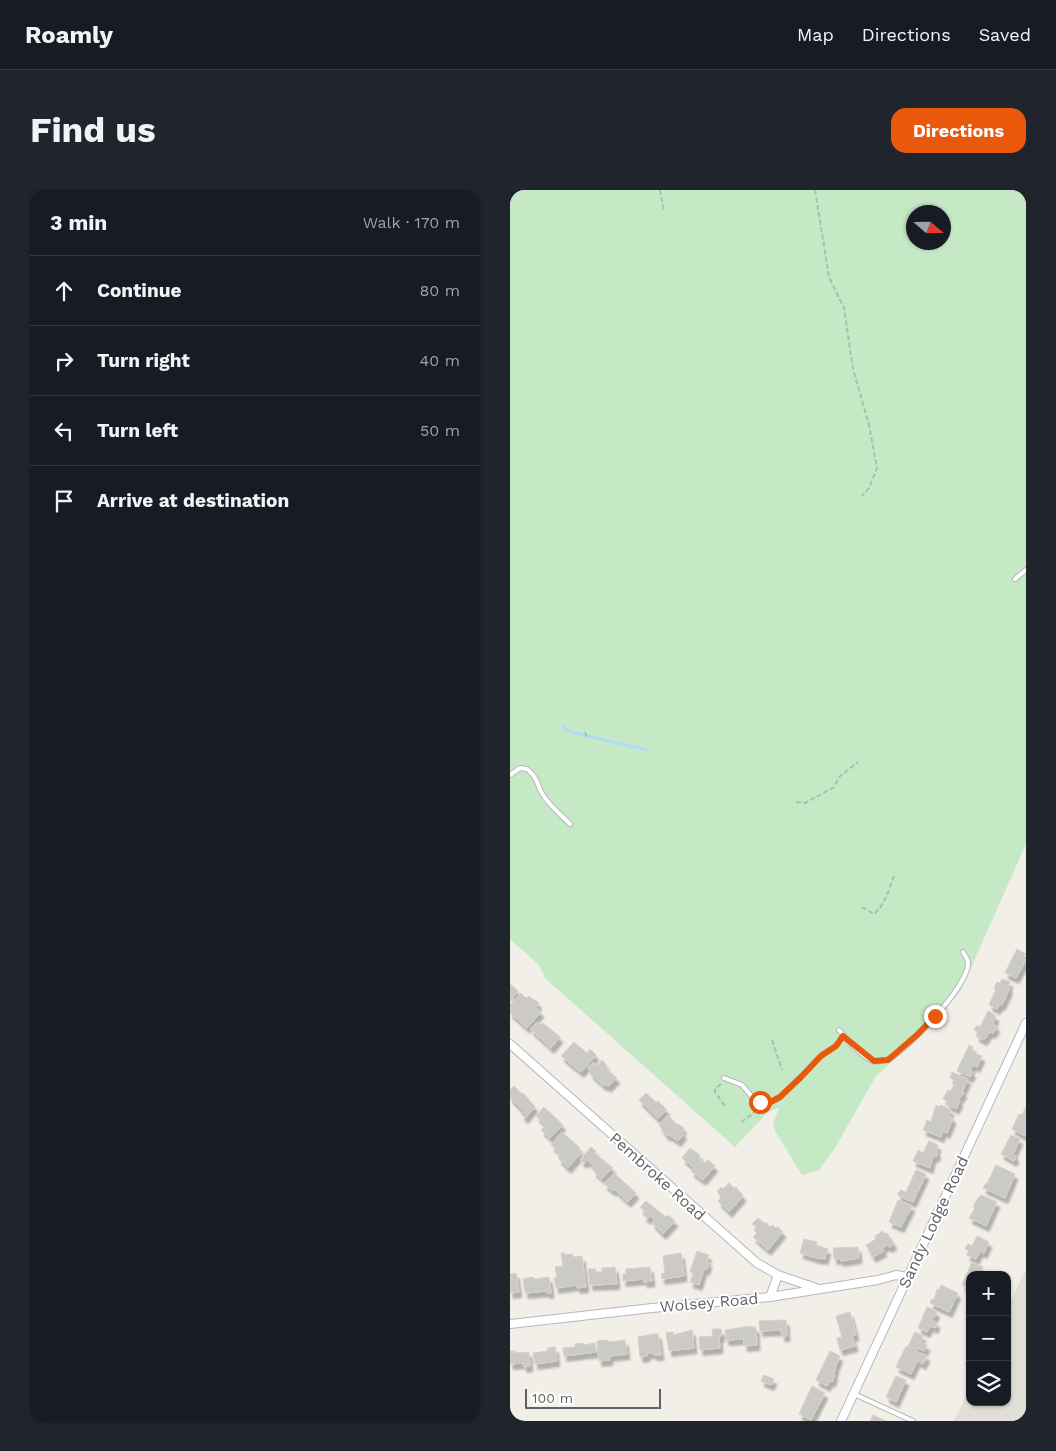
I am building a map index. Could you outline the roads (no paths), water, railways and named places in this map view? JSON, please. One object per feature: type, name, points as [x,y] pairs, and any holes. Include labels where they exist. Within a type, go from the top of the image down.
[{"type":"street","name":"Sandy Lodge Road","points":[[841,1421],[1026,1023]]},
{"type":"street","name":"Pembroke Road","points":[[510,1044],[757,1263],[778,1275],[818,1289]]},
{"type":"street","points":[[770,1297],[778,1275]]},
{"type":"street","name":"Wolsey Road","points":[[510,1324],[770,1297],[878,1280],[896,1275],[907,1277]]},
{"type":"lane","points":[[1015,579],[1026,570]]},
{"type":"lane","points":[[510,775],[520,768],[527,769],[537,780],[542,794],[552,807],[570,824]]},
{"type":"lane","points":[[839,1030],[843,1036],[874,1061],[888,1060],[918,1034],[948,1003],[966,972],[968,964],[963,952]]},
{"type":"lane","points":[[724,1078],[742,1084],[754,1099],[767,1104],[780,1097],[821,1056],[836,1046],[843,1036]]},
{"type":"lane","points":[[854,1393],[914,1421]]},
{"type":"waterway","points":[[563,727],[571,732],[647,750]]}]
